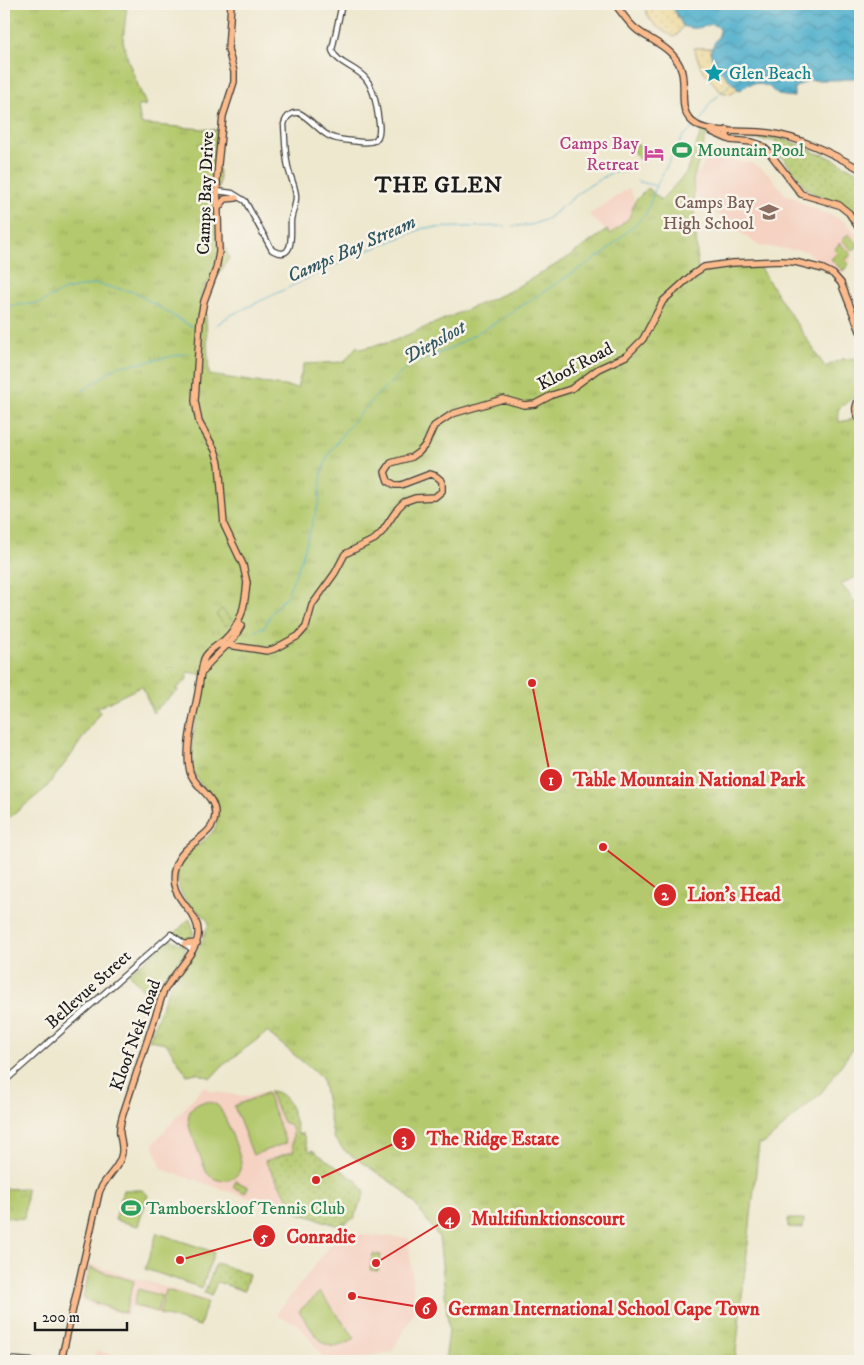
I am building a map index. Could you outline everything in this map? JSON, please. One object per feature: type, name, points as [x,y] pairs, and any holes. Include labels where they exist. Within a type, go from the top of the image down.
[{"type":"main road","name":"Camps Bay Drive","points":[[217,648],[228,645],[235,635],[246,613],[249,598],[242,565],[224,525],[219,463],[215,450],[199,422],[195,408],[200,321],[204,301],[216,269],[219,252],[217,180],[222,122],[234,82],[234,72],[228,49],[230,4]]},
{"type":"main road","points":[[615,4],[636,28],[675,57],[684,77],[684,111],[691,121],[728,139],[761,145],[769,152],[801,194],[839,205],[849,213],[860,230]]},
{"type":"main road","points":[[702,128],[764,132],[788,137],[828,153],[860,170]]},
{"type":"main road","points":[[726,130],[728,139]]},
{"type":"main road","points":[[218,209],[224,200],[236,198]]},
{"type":"main road","name":"Kloof Road","points":[[228,645],[267,651],[298,636],[306,627],[312,605],[335,573],[345,554],[377,537],[404,502],[415,498],[435,497],[440,494],[443,483],[436,475],[428,475],[397,486],[390,483],[385,473],[391,463],[413,456],[421,451],[436,424],[456,412],[497,400],[506,399],[522,404],[532,404],[572,388],[594,371],[632,352],[645,337],[663,301],[702,268],[732,263],[782,261],[822,268],[841,282],[860,332]]},
{"type":"main road","points":[[860,396],[855,408],[856,414],[860,419]]},
{"type":"main road","name":"Camps Bay Drive","points":[[217,648],[233,631],[241,617],[246,603],[247,582]]},
{"type":"main road","points":[[185,944],[197,943],[199,933],[196,922],[177,894],[173,876],[181,854],[189,845],[206,833],[212,826],[214,819],[212,802],[193,778],[189,766],[192,726],[203,663],[207,654],[217,648]]},
{"type":"main road","points":[[199,687],[206,668],[214,657],[217,648]]},
{"type":"main road","points":[[207,654],[211,658],[214,657]]},
{"type":"main road","name":"Kloof Nek Road","points":[[61,1361],[98,1193],[122,1156],[119,1130],[123,1114],[163,993],[170,980],[197,943]]},
{"type":"street","points":[[218,194],[237,195],[245,201],[272,250],[282,252],[288,250],[291,242],[291,221],[296,198],[288,168],[284,124],[286,118],[290,114],[295,113],[303,115],[334,138],[367,143],[377,138],[379,131],[378,121],[368,81],[360,73],[337,58],[332,50],[342,4]]},
{"type":"street","points":[[218,194],[236,198],[248,207]]},
{"type":"street","name":"Bellevue Street","points":[[4,1082],[170,934],[193,950]]},
{"type":"street","points":[[4,1359],[31,1361]]},
{"type":"shaded area","name":"Camps Bay High School","points":[[710,153],[733,161],[747,162],[758,166],[770,174],[787,196],[790,195],[805,205],[844,221],[854,231],[860,241],[860,244],[853,252],[849,265],[841,274],[818,261],[806,251],[759,246],[731,225],[694,194],[693,180],[695,174],[699,172]]},
{"type":"shaded area","points":[[629,188],[635,201],[629,218],[611,234],[589,215]]},
{"type":"shaded area","points":[[204,1086],[211,1091],[248,1097],[269,1091],[283,1122],[289,1124],[294,1132],[292,1147],[294,1151],[265,1161],[291,1204],[288,1211],[162,1169],[153,1144]]},
{"type":"shaded area","points":[[340,1233],[409,1238],[415,1311],[392,1352],[339,1361],[326,1361],[298,1324],[277,1316],[278,1312]]},
{"type":"shaded area","points":[[87,1263],[207,1300],[201,1327],[130,1306],[127,1316],[80,1301]]},
{"type":"shaded area","points":[[96,1350],[131,1360],[131,1361],[93,1361]]},
{"type":"green space","points":[[4,4],[127,4],[123,41],[129,63],[146,105],[138,106],[141,124],[217,130],[215,155],[220,176],[216,212],[219,232],[229,258],[217,277],[204,285],[209,375],[297,388],[304,364],[344,362],[357,346],[360,349],[391,342],[510,291],[564,260],[607,230],[611,234],[629,218],[635,201],[648,188],[661,200],[686,173],[702,130],[707,133],[693,180],[698,273],[735,265],[758,265],[825,367],[842,359],[860,358],[860,390],[838,409],[839,422],[854,419],[860,421],[860,575],[841,584],[860,608],[860,1039],[821,1093],[765,1143],[759,1144],[735,1361],[445,1361],[449,1331],[439,1237],[415,1204],[401,1189],[345,1151],[334,1138],[322,1078],[267,1032],[221,1067],[211,1078],[196,1073],[187,1075],[166,1043],[149,1040],[169,988],[199,948],[209,924],[207,919],[184,898],[178,883],[178,871],[181,861],[209,836],[215,829],[218,819],[216,804],[199,782],[193,769],[192,760],[195,723],[205,675],[188,672],[186,681],[175,689],[179,690],[153,713],[142,686],[97,708],[100,712],[70,757],[45,789],[4,822]]},
{"type":"green space","points":[[733,133],[783,139],[811,149],[815,153],[825,155],[860,173],[860,225],[851,211],[843,204],[819,196],[807,189],[782,156],[778,157],[775,154],[777,141],[733,138],[729,136]]},
{"type":"green space","points":[[638,144],[646,154],[639,159],[632,149]]},
{"type":"green space","points":[[848,234],[859,245],[853,251],[842,240]]},
{"type":"green space","points":[[840,243],[851,254],[845,261],[849,264],[843,271],[831,259],[837,253],[834,250]]},
{"type":"green space","points":[[222,609],[232,621],[226,626],[216,614]]},
{"type":"green space","points":[[189,919],[193,927],[193,933],[191,942],[188,943],[175,933]]},
{"type":"green space","points":[[170,939],[184,946],[185,951],[162,984],[155,1003],[129,974]]},
{"type":"green space","points":[[269,1091],[282,1095],[287,1100],[293,1113],[298,1134],[303,1134],[309,1151],[312,1150],[357,1181],[365,1192],[354,1218],[339,1226],[296,1212],[265,1161],[294,1151],[292,1142],[293,1131],[288,1124],[283,1122]]},
{"type":"green space","points":[[267,1093],[286,1143],[253,1155],[234,1106]]},
{"type":"green space","points":[[203,1102],[209,1102],[218,1106],[238,1152],[241,1163],[240,1169],[233,1178],[228,1180],[217,1180],[207,1173],[189,1127],[188,1121],[191,1110]]},
{"type":"green space","points":[[236,1181],[248,1187],[245,1193],[233,1187]]},
{"type":"green space","points":[[27,1188],[24,1219],[4,1217],[4,1189]]},
{"type":"green space","name":"Tamboerskloof Tennis Club","points":[[123,1190],[142,1190],[148,1195],[138,1226],[115,1220]]},
{"type":"green space","points":[[788,1219],[804,1219],[803,1228],[788,1227]]},
{"type":"green space","points":[[157,1233],[214,1252],[202,1288],[145,1269]]},
{"type":"green space","points":[[373,1254],[381,1255],[378,1271],[370,1270]]},
{"type":"green space","points":[[216,1263],[249,1274],[244,1291],[217,1282],[211,1296],[204,1293]]},
{"type":"green space","points":[[90,1268],[134,1281],[125,1313],[83,1299]]},
{"type":"green space","points":[[138,1289],[162,1296],[157,1312],[133,1305]]},
{"type":"green space","points":[[166,1290],[207,1302],[200,1326],[159,1314]]},
{"type":"green space","points":[[320,1292],[355,1338],[336,1346],[328,1345],[316,1335],[299,1311]]},
{"type":"sand","points":[[644,4],[671,4],[683,26],[677,35],[674,37],[654,24],[648,16]]},
{"type":"sand","name":"Glen Beach","points":[[694,48],[712,48],[712,60],[738,89],[731,94],[721,92],[701,68]]},
{"type":"water","points":[[671,4],[860,4],[860,77],[840,80],[809,80],[794,88],[794,97],[778,95],[768,86],[755,83],[746,85],[741,90],[738,89],[712,59],[711,51],[720,31],[719,27],[711,24],[697,28],[683,26]]},
{"type":"waterway","name":"Diepsloot","points":[[721,93],[732,82]]},
{"type":"waterway","name":"Diepsloot","points":[[700,122],[710,103],[719,95]]},
{"type":"waterway","name":"Diepsloot","points":[[255,632],[261,627],[264,628],[271,614],[287,595],[300,563],[319,502],[322,471],[328,455],[344,432],[375,397],[409,366],[451,348],[495,323],[604,253],[646,214],[657,184],[683,136],[694,127]]},
{"type":"waterway","name":"Camps Bay Stream","points":[[513,226],[531,225],[547,219],[584,189],[612,172],[627,172]]},
{"type":"waterway","name":"Camps Bay Stream","points":[[637,181],[656,186]]},
{"type":"waterway","name":"Camps Bay Stream","points":[[215,326],[229,316],[359,254],[424,228],[505,226]]},
{"type":"waterway","name":"Camps Bay Stream","points":[[4,306],[40,303],[65,290],[96,284],[134,292],[192,327]]},
{"type":"waterway","name":"Camps Bay Stream","points":[[82,391],[118,366],[187,353]]},
{"type":"place","name":"Glen Beach","points":[[714,73]]},
{"type":"place","name":"Mountain Pool","points":[[682,150]]},
{"type":"place","name":"Camps Bay Retreat","points":[[654,153]]},
{"type":"place","name":"Camps Bay High School","points":[[769,212]]},
{"type":"place","name":"Table Mountain National Park","points":[[532,683]]},
{"type":"place","name":"Lion's Head","points":[[603,847]]},
{"type":"place","name":"The Ridge Estate","points":[[316,1180]]},
{"type":"place","name":"Tamboerskloof Tennis Club","points":[[131,1208]]},
{"type":"place","name":"Conradie","points":[[180,1260]]},
{"type":"place","name":"Multifunktionscourt","points":[[376,1263]]},
{"type":"place","name":"German International School Cape Town","points":[[352,1296]]},
{"type":"district","name":"THE GLEN","points":[[439,184]]}]
